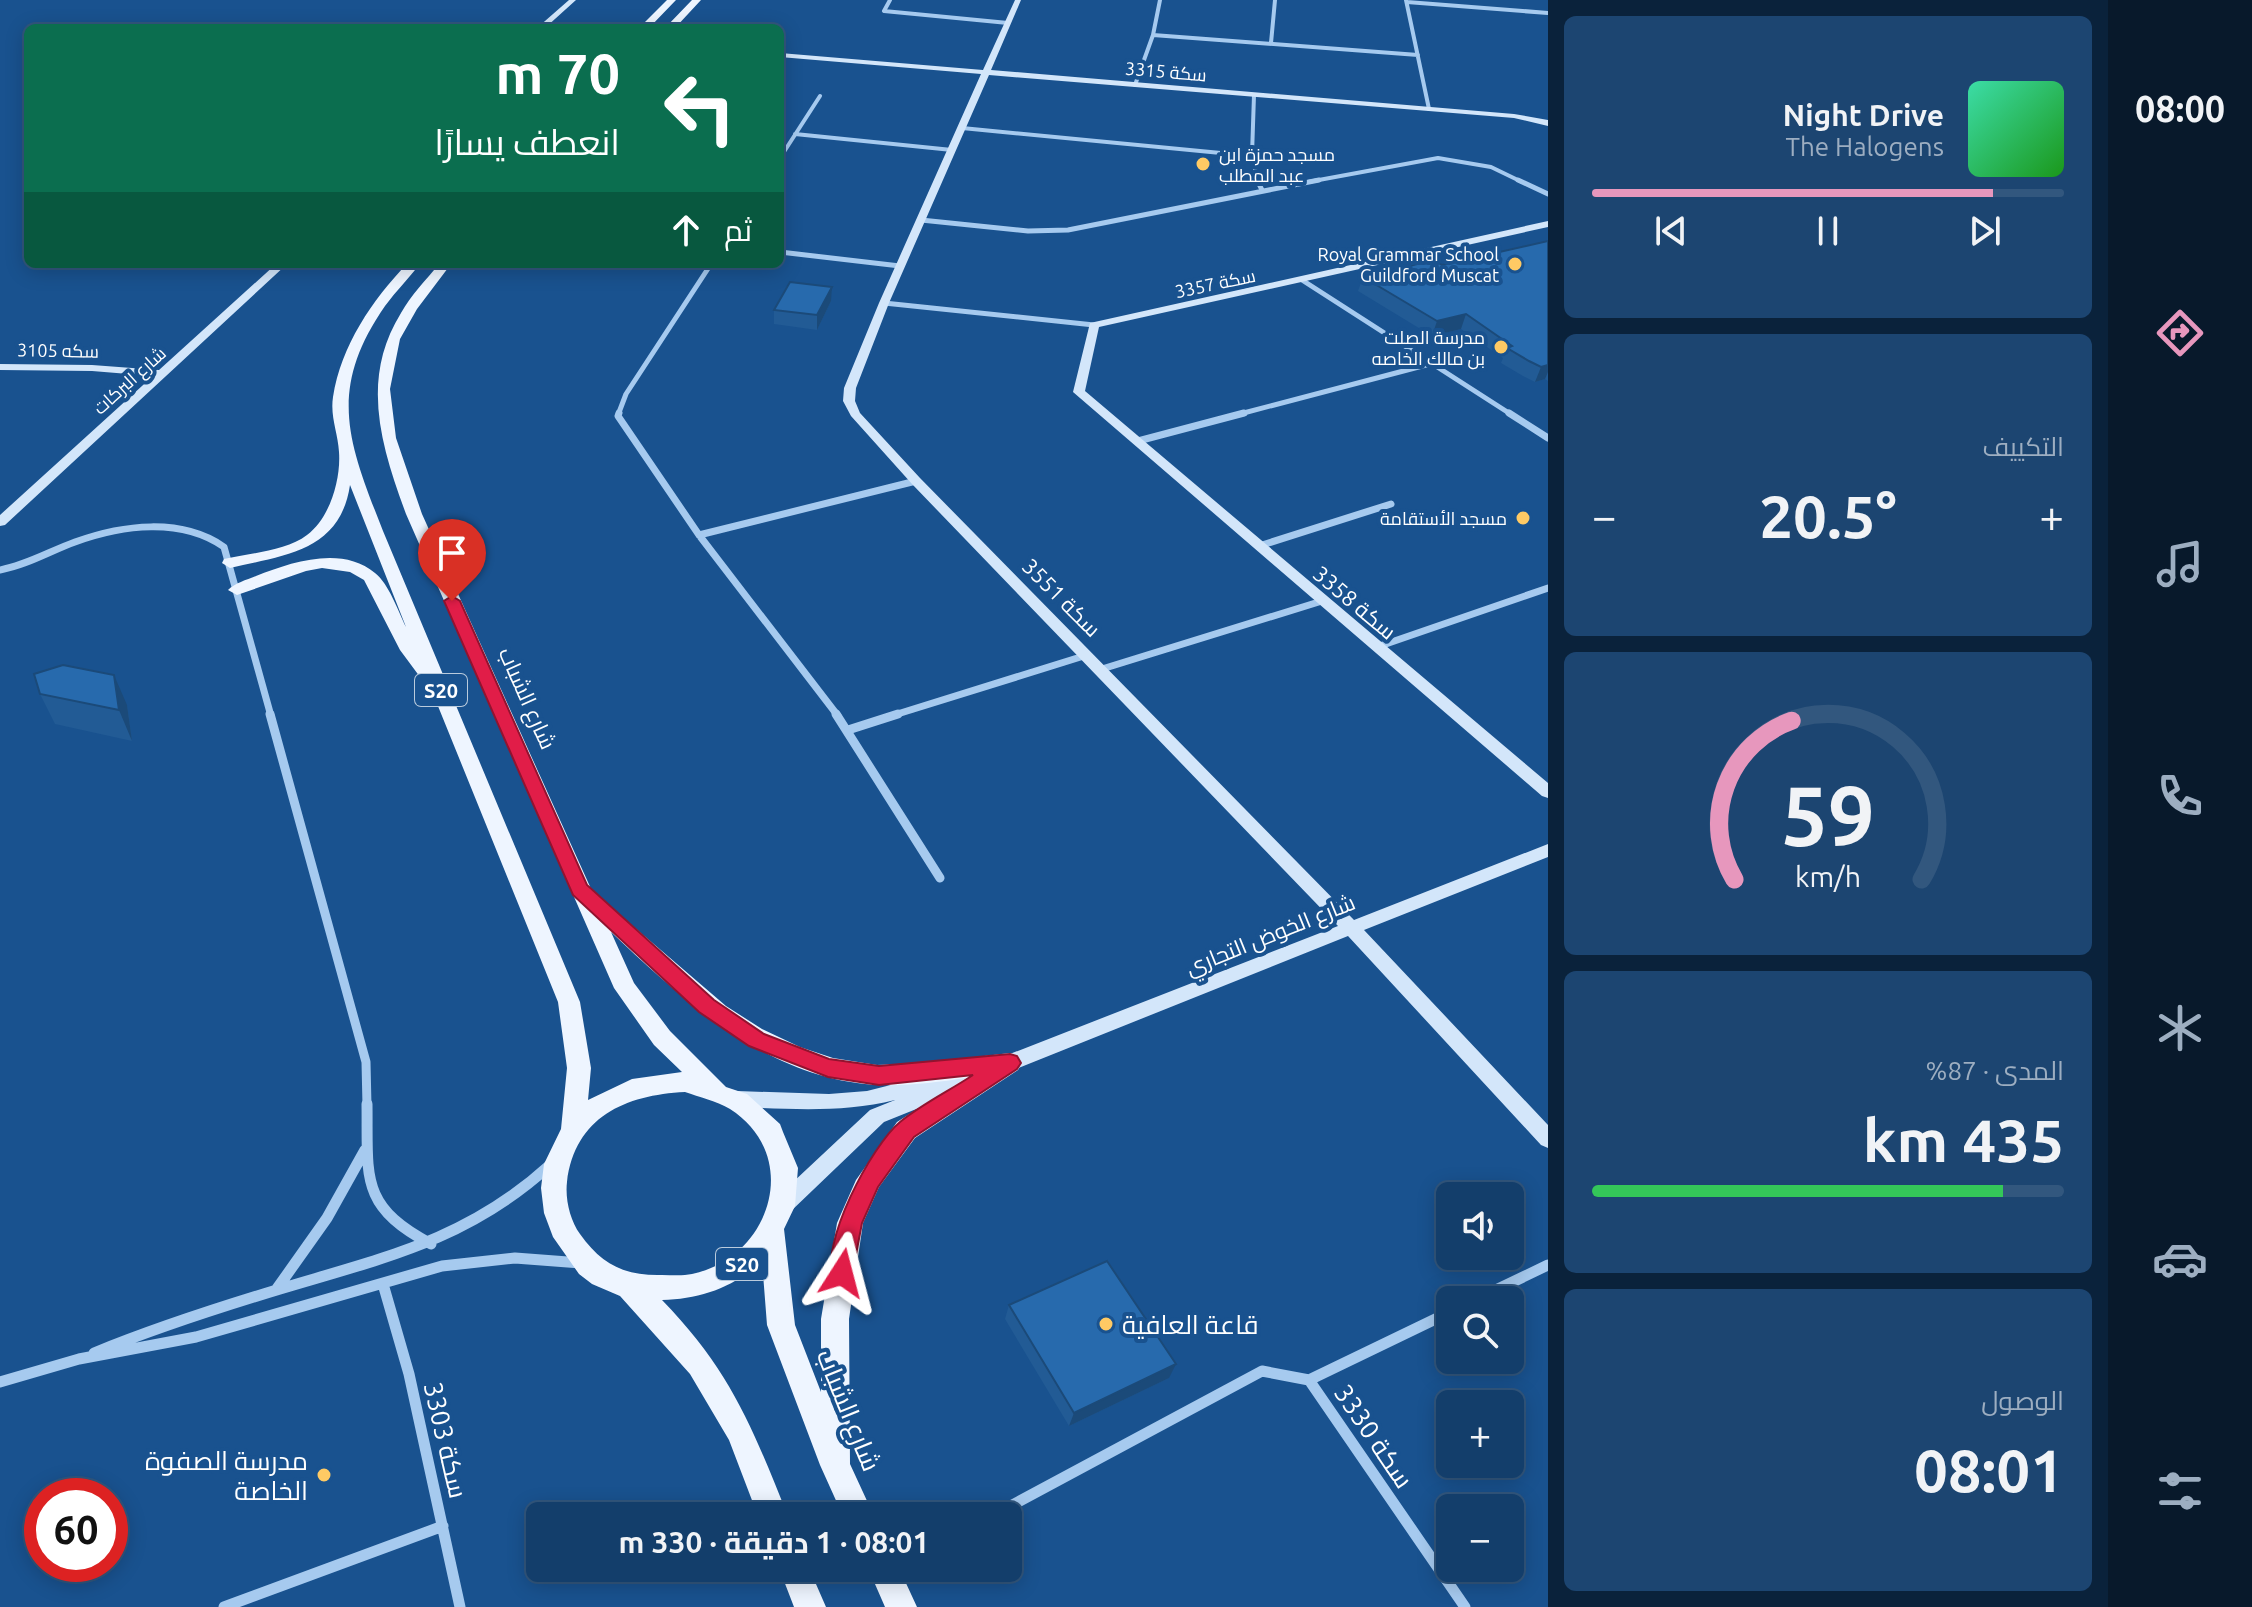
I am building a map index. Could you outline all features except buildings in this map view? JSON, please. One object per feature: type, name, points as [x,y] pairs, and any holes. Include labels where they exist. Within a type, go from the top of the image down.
[{"type":"main road","points":[[648,24],[672,0]]},
{"type":"main road","points":[[677,24],[697,0]]},
{"type":"main road","name":"S20","points":[[411,268],[375,309],[356,345],[340,401],[346,453],[569,1002],[579,1068],[573,1130]]},
{"type":"main road","name":"شارع الشباب","points":[[442,268],[406,314],[390,350],[382,388],[387,441],[414,514],[625,988],[662,1038],[726,1093]]},
{"type":"main road","points":[[230,563],[286,550],[310,541],[320,532],[339,504],[346,453]]},
{"type":"main road","points":[[237,590],[300,567],[330,562],[361,569],[371,577],[409,650],[444,697]]},
{"type":"main road","points":[[580,889],[707,1006],[756,1040],[828,1068],[879,1075],[1010,1063]]},
{"type":"main road","points":[[835,1465],[835,1319],[850,1223],[869,1180],[906,1130],[1010,1063]]},
{"type":"main road","name":"S20","points":[[685,1082],[726,1093],[757,1114],[772,1133],[782,1155],[786,1179],[783,1205],[772,1232],[753,1256],[726,1275],[695,1287],[662,1291],[629,1286],[599,1273],[566,1240],[554,1212],[553,1182],[559,1156],[573,1130],[595,1108],[623,1092],[653,1083],[685,1082]]},
{"type":"main road","name":"شارع الشباب","points":[[772,1232],[781,1325],[852,1502]]},
{"type":"main road","name":"S20","points":[[629,1286],[678,1335],[705,1373],[733,1417],[767,1502]]},
{"type":"main road","points":[[800,1582],[810,1607]]},
{"type":"main road","points":[[889,1582],[901,1607]]},
{"type":"street","points":[[546,24],[573,0]]},
{"type":"street","points":[[890,0],[884,11],[1008,23]]},
{"type":"street","name":"سكة 3551","points":[[1018,0],[900,266],[850,388],[849,401],[855,414],[916,481],[1351,928],[1548,1139]]},
{"type":"street","points":[[1135,85],[1153,35],[1160,0]]},
{"type":"street","points":[[1271,43],[1275,0]]},
{"type":"street","points":[[1429,109],[1407,1],[1547,13],[1542,0]]},
{"type":"street","points":[[1153,35],[1418,55]]},
{"type":"street","name":"سكة 3315","points":[[784,55],[1514,116],[1548,123]]},
{"type":"street","points":[[1254,95],[1252,156],[1255,178],[1262,190]]},
{"type":"street","points":[[784,152],[820,96]]},
{"type":"street","points":[[962,128],[1252,156]]},
{"type":"street","points":[[795,134],[952,150]]},
{"type":"street","points":[[921,220],[1028,231],[1068,230],[1438,158],[1483,164],[1548,194]]},
{"type":"street","name":"سكة 3357","points":[[884,303],[1094,325],[1548,224]]},
{"type":"street","points":[[784,252],[900,266]]},
{"type":"street","name":"شارع البركات","points":[[0,522],[278,268]]},
{"type":"street","points":[[708,268],[626,394],[618,416],[699,535],[848,730],[940,878]]},
{"type":"street","points":[[1302,280],[1548,438]]},
{"type":"street","name":"سكة 3358","points":[[1094,325],[1079,392],[1548,792]]},
{"type":"street","points":[[1138,441],[1430,364]]},
{"type":"street","name":"سكه 3105","points":[[0,367],[92,368],[163,374]]},
{"type":"street","points":[[699,535],[916,481]]},
{"type":"street","points":[[1258,547],[1391,504]]},
{"type":"street","points":[[0,570],[24,564],[77,541],[139,528],[186,529],[205,534],[224,547],[363,1049],[368,1108],[365,1149],[368,1178],[380,1206],[401,1228],[431,1244]]},
{"type":"street","points":[[1377,647],[1548,588]]},
{"type":"street","points":[[1102,669],[1322,601]]},
{"type":"street","points":[[848,730],[1088,655]]},
{"type":"street","name":"شارع الخوض التجاري","points":[[783,1205],[877,1116],[1548,850]]},
{"type":"street","name":"شارع الخوض التجاري","points":[[726,1093],[829,1102],[867,1099],[1010,1063]]},
{"type":"street","points":[[275,1290],[327,1218],[365,1149]]},
{"type":"street","points":[[0,1382],[79,1359],[178,1320],[431,1244],[468,1227],[502,1206],[533,1183],[559,1156]]},
{"type":"street","points":[[79,1359],[196,1337],[442,1266],[479,1260],[539,1259],[586,1263]]},
{"type":"street","points":[[1504,1286],[1548,1265]]},
{"type":"street","name":"سكة 3303","points":[[383,1284],[409,1374],[460,1607]]},
{"type":"street","name":"سكة 3330","points":[[1436,1319],[1309,1380],[1465,1607]]},
{"type":"street","points":[[1018,1502],[1262,1371],[1309,1380]]},
{"type":"street","points":[[224,1607],[443,1526]]},
{"type":"place","name":"مسجد حمزة ابن عبد المطلب","points":[[1203,164]]},
{"type":"place","name":"Royal Grammar School Guildford Muscat","points":[[1515,264]]},
{"type":"place","name":"مدرسة الصلت بن مالك الخاصه","points":[[1501,347]]},
{"type":"place","name":"مسجد الأستقامة","points":[[1523,518]]},
{"type":"place","name":"قاعة العافية","points":[[1106,1324]]},
{"type":"place","name":"مدرسة الصفوة الخاصة","points":[[324,1475]]},
{"type":"route","points":[[452,601],[580,889],[707,1006],[756,1040],[828,1068],[879,1075],[1010,1063],[906,1130],[890,1150],[869,1180],[850,1223],[842,1273]]}]
